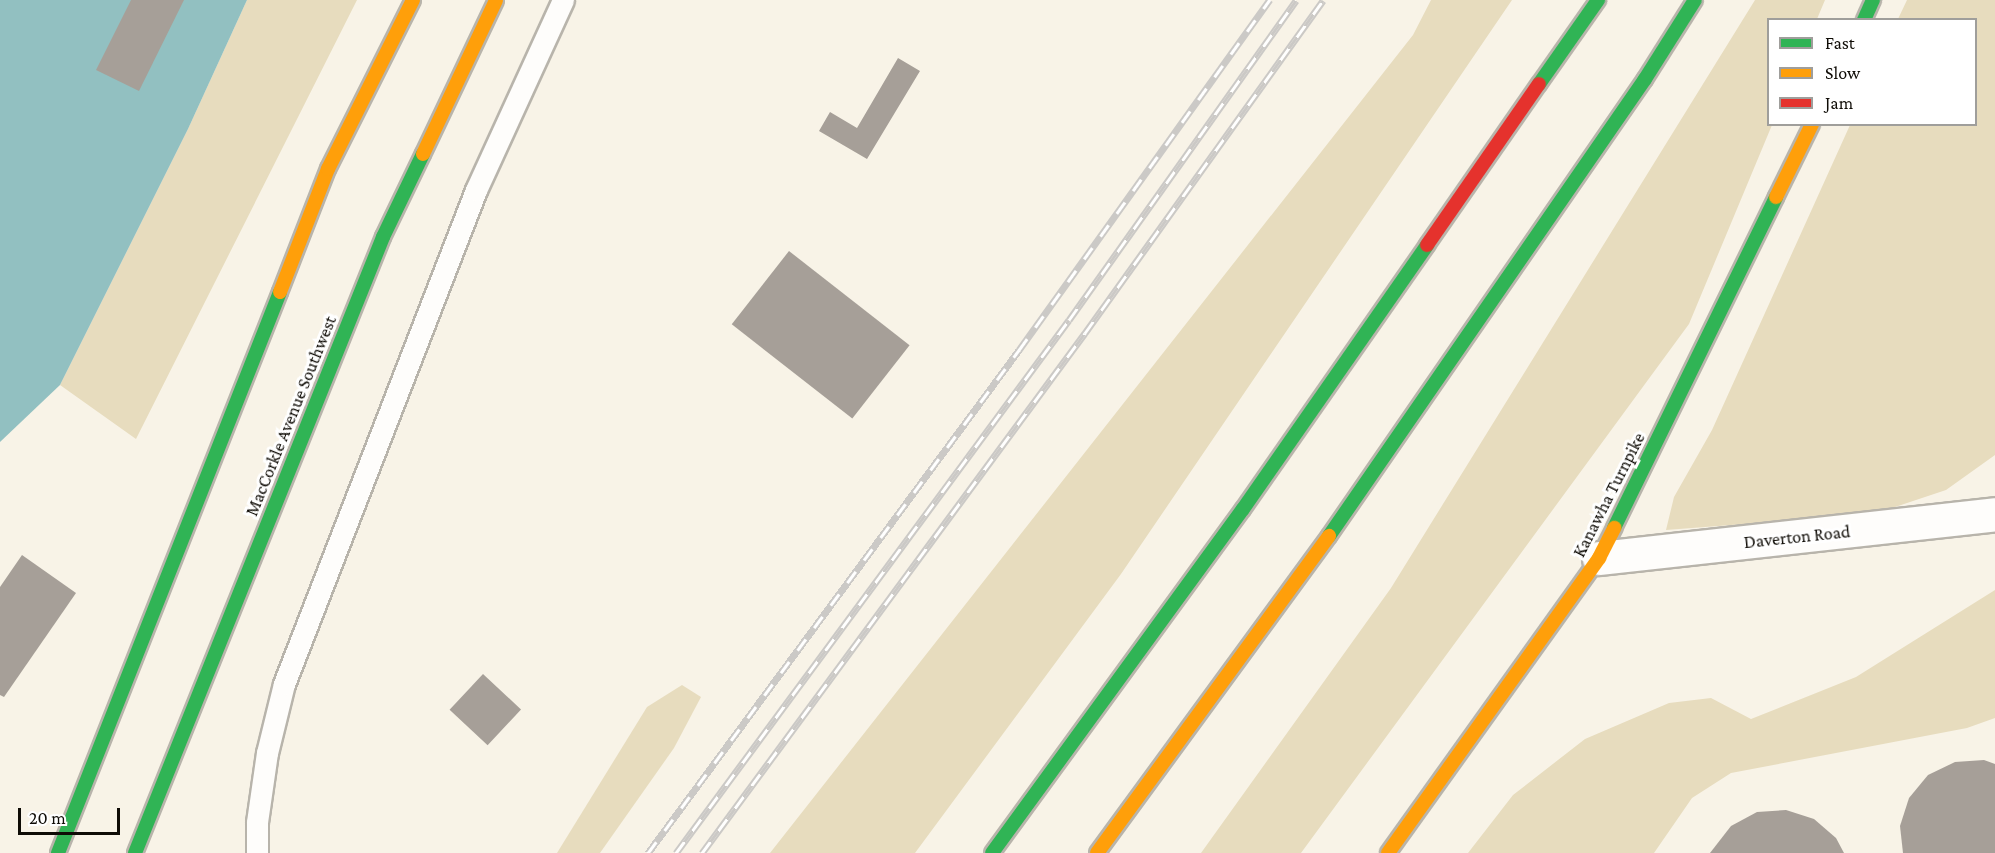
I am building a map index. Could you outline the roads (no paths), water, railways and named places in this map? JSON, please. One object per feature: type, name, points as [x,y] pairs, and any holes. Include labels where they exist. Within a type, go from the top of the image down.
[{"type":"main road","points":[[58,853],[328,169],[413,0]]},
{"type":"main road","name":"MacCorkle Avenue Southwest","points":[[135,853],[383,237],[496,0]]},
{"type":"main road","points":[[992,853],[1243,509],[1598,0]]},
{"type":"main road","points":[[1097,853],[1326,540],[1645,79],[1695,0]]},
{"type":"main road","points":[[1865,18],[1873,0]]},
{"type":"main road","name":"Kanawha Turnpike","points":[[1388,853],[1599,558],[1811,126]]},
{"type":"street","name":"Daverton Road","points":[[1599,558],[1995,514]]},
{"type":"lane","points":[[257,853],[256,822],[267,753],[284,684],[476,190],[563,0]]},
{"type":"water","points":[[0,0],[247,0],[188,129],[60,385],[0,442]]},
{"type":"railway","points":[[648,853],[1019,350],[1270,0]]},
{"type":"railway","points":[[676,853],[1069,320],[1296,0]]},
{"type":"railway","points":[[702,853],[1085,333],[1323,0]]}]
